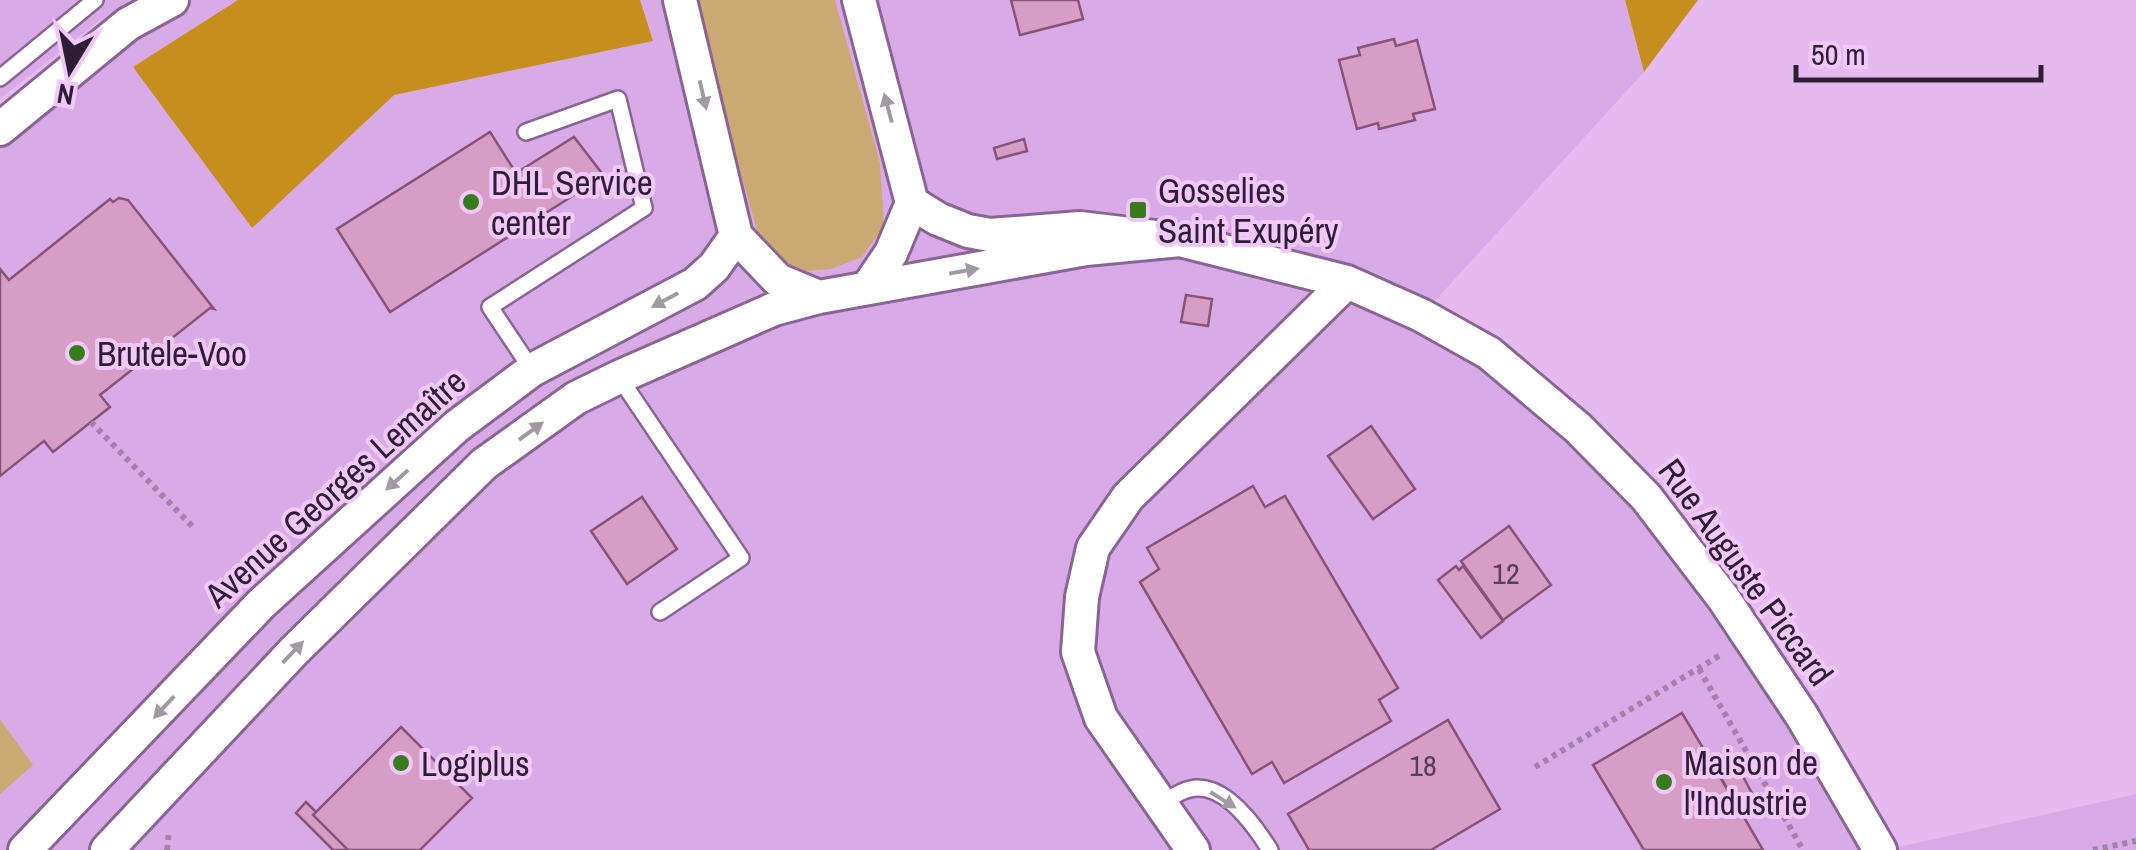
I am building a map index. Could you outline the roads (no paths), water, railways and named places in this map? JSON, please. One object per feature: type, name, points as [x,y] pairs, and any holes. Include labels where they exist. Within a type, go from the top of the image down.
[{"type":"street","points":[[0,129],[128,24],[172,0]]},
{"type":"street","points":[[680,0],[736,236],[778,280],[820,297]]},
{"type":"street","points":[[860,0],[912,203],[891,253],[868,287]]},
{"type":"street","name":"Rue Auguste Piccard","points":[[912,203],[968,231],[990,234],[1080,228],[1180,240],[1347,282],[1421,315],[1489,352],[1578,428],[1646,497],[1802,716],[1880,850]]},
{"type":"street","name":"Avenue Georges Lemaître","points":[[26,850],[262,604],[456,426],[532,370],[695,284],[714,267],[736,236]]},
{"type":"street","name":"Rue Auguste Piccard","points":[[820,297],[1086,250],[1180,240]]},
{"type":"street","points":[[1193,850],[1101,718],[1078,652],[1082,598],[1092,548],[1128,498],[1347,282]]},
{"type":"street","points":[[106,850],[294,651],[484,464],[576,398],[618,376],[774,309],[820,297]]},
{"type":"lane","points":[[0,78],[95,0]]},
{"type":"lane","points":[[526,132],[618,99],[644,208],[490,307],[532,370]]},
{"type":"lane","points":[[618,376],[741,558],[660,612]]},
{"type":"lane","points":[[1161,804],[1191,788],[1206,790],[1228,800],[1270,850]]},
{"type":"place","name":"DHL Service center","points":[[471,202]]},
{"type":"place","name":"Gosselies Saint Exupéry","points":[[1138,210]]},
{"type":"place","name":"Brutele-Voo","points":[[77,353]]},
{"type":"place","name":"Logiplus","points":[[401,763]]},
{"type":"place","name":"Maison de l'Industrie","points":[[1664,782]]}]
